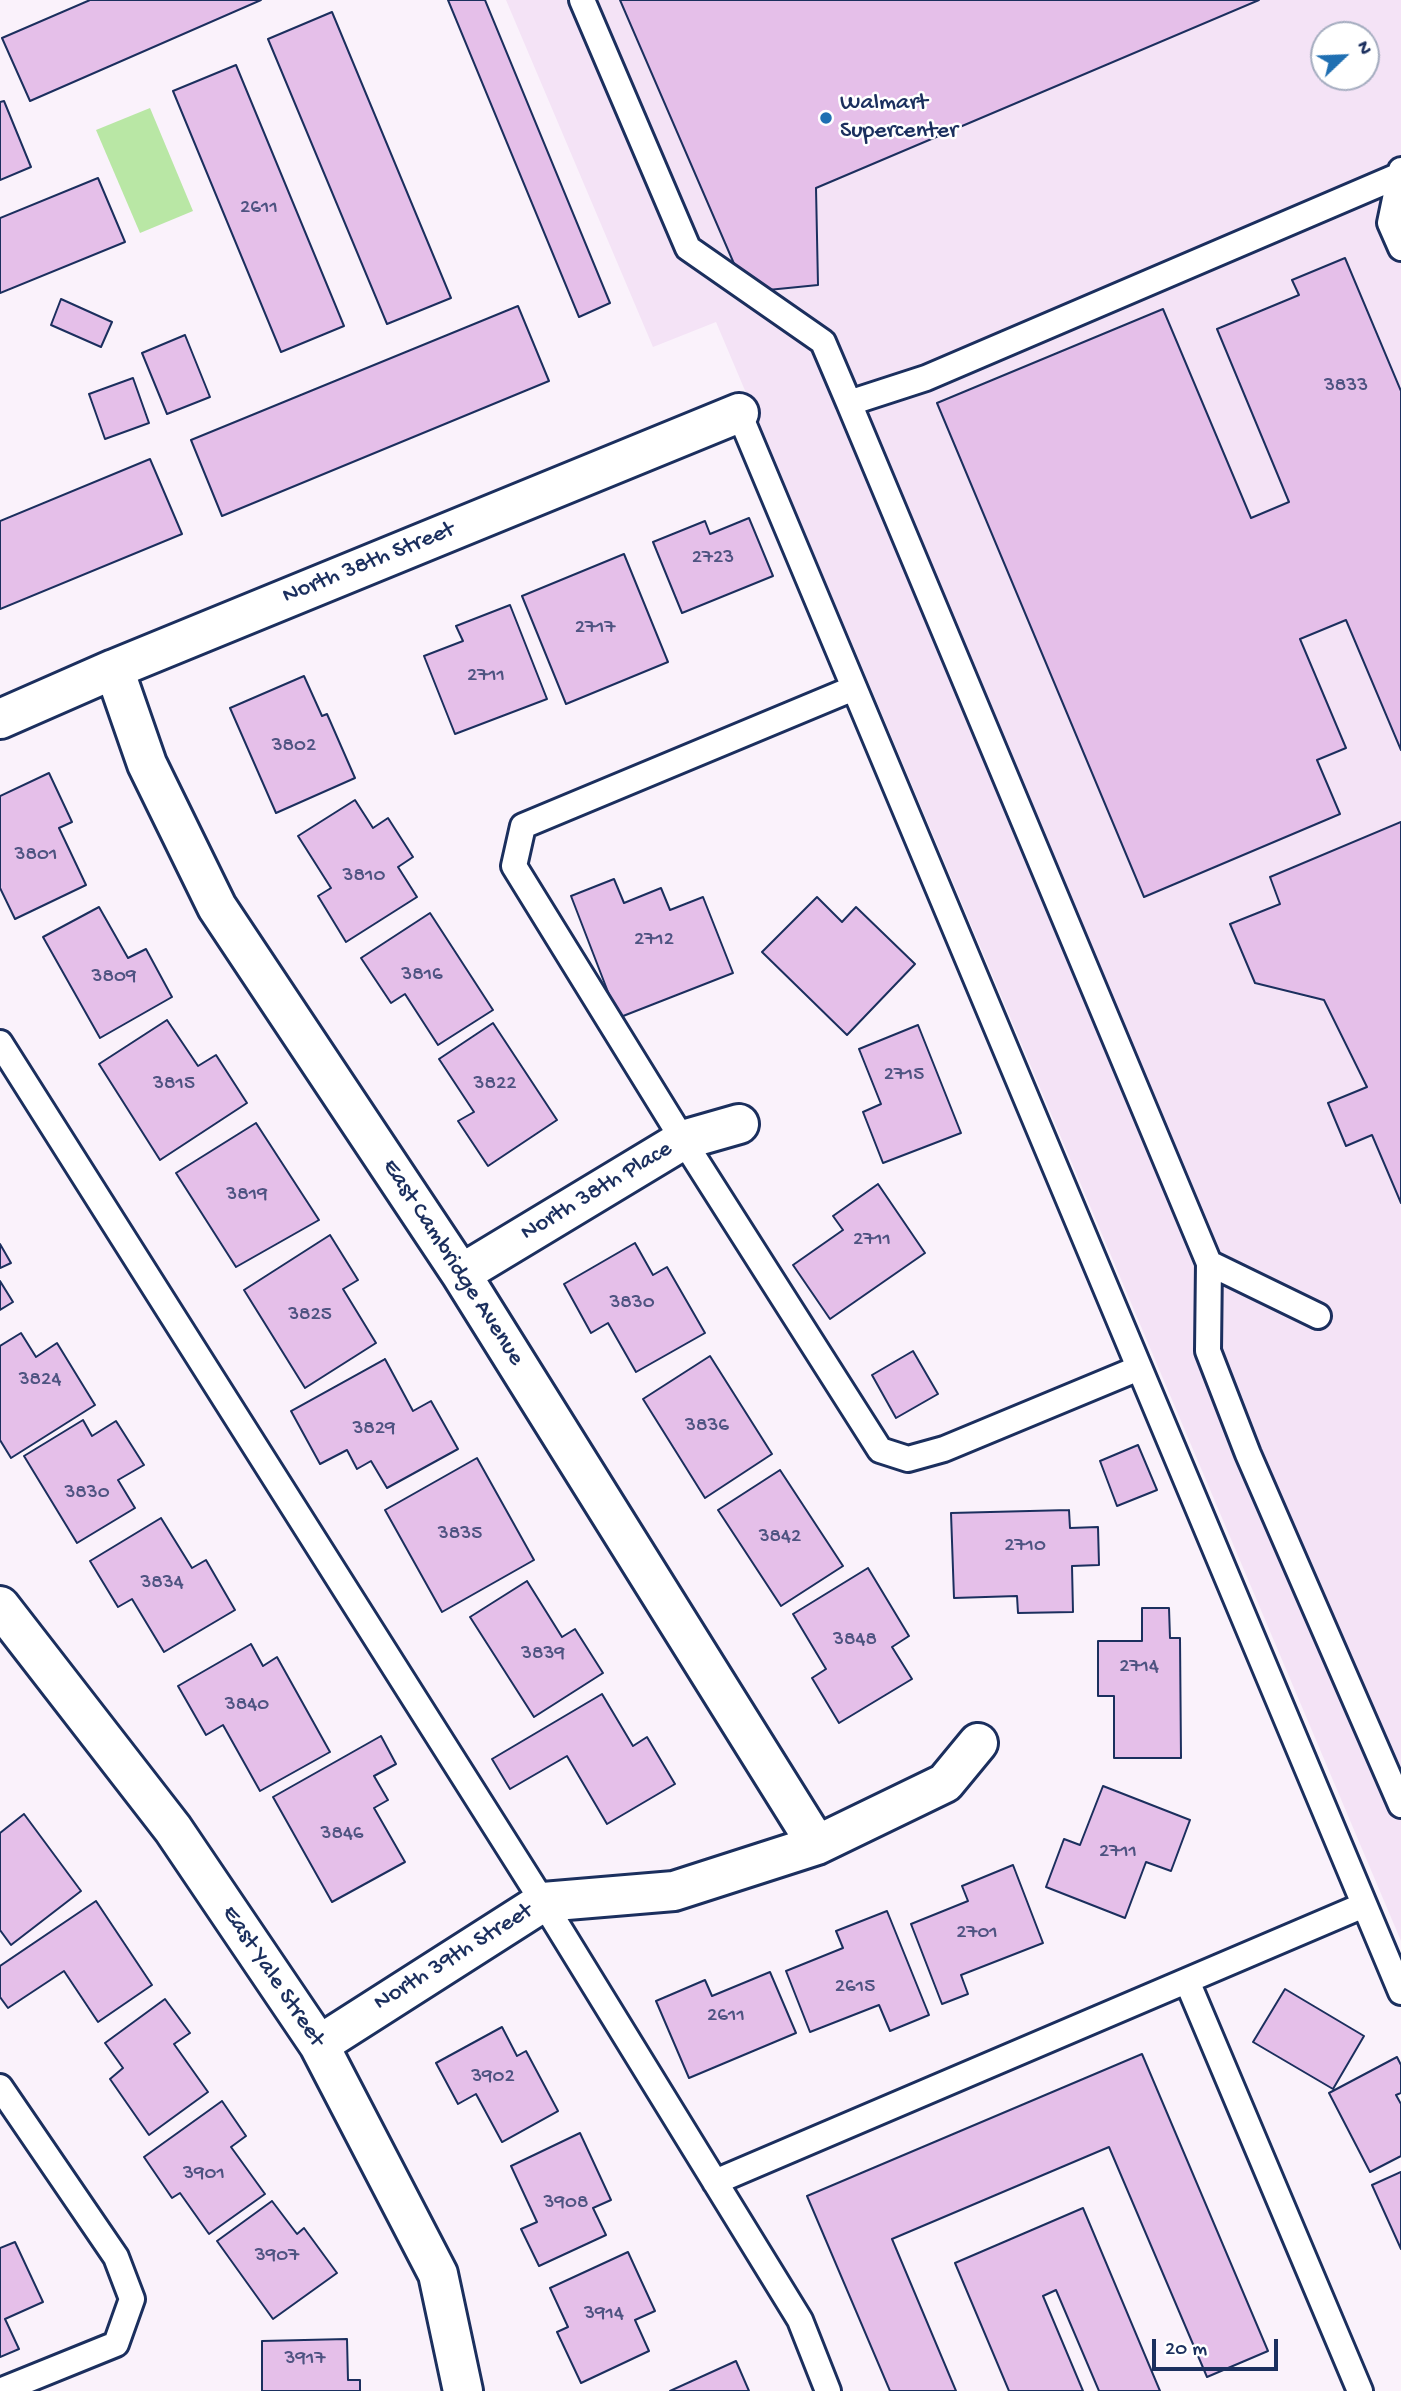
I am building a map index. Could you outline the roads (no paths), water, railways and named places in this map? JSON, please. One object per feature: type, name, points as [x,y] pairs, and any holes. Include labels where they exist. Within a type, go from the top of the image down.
[{"type":"street","name":"North 38th Street","points":[[0,719],[114,669],[739,413]]},
{"type":"street","name":"East Cambridge Avenue","points":[[114,669],[147,764],[217,907],[461,1275],[817,1845]]},
{"type":"street","name":"North 38th Place","points":[[461,1275],[683,1140],[740,1124]]},
{"type":"street","name":"East Yale Street","points":[[0,1606],[173,1829],[319,2045],[438,2274],[463,2391]]},
{"type":"street","name":"North 39th Street","points":[[319,2045],[543,1902],[674,1891],[817,1845],[945,1783],[978,1743]]},
{"type":"lane","points":[[582,0],[688,248],[822,342],[1209,1264],[1208,1351],[1248,1454],[1401,1805]]},
{"type":"lane","points":[[849,403],[926,378],[1400,172]]},
{"type":"lane","points":[[1400,172],[1390,223],[1401,248]]},
{"type":"lane","points":[[739,413],[1401,1992]]},
{"type":"lane","points":[[854,688],[523,827],[514,866],[683,1140],[880,1450],[908,1459],[944,1449],[1139,1368]]},
{"type":"lane","points":[[0,1043],[543,1902],[800,2319],[828,2391]]},
{"type":"lane","points":[[1209,1264],[1318,1316]]},
{"type":"lane","points":[[715,2182],[1364,1905]]},
{"type":"lane","points":[[1187,1981],[1360,2391]]},
{"type":"lane","points":[[0,2087],[116,2257],[132,2299],[117,2344],[0,2391]]},
{"type":"place","name":"Walmart Supercenter","points":[[826,118]]}]
